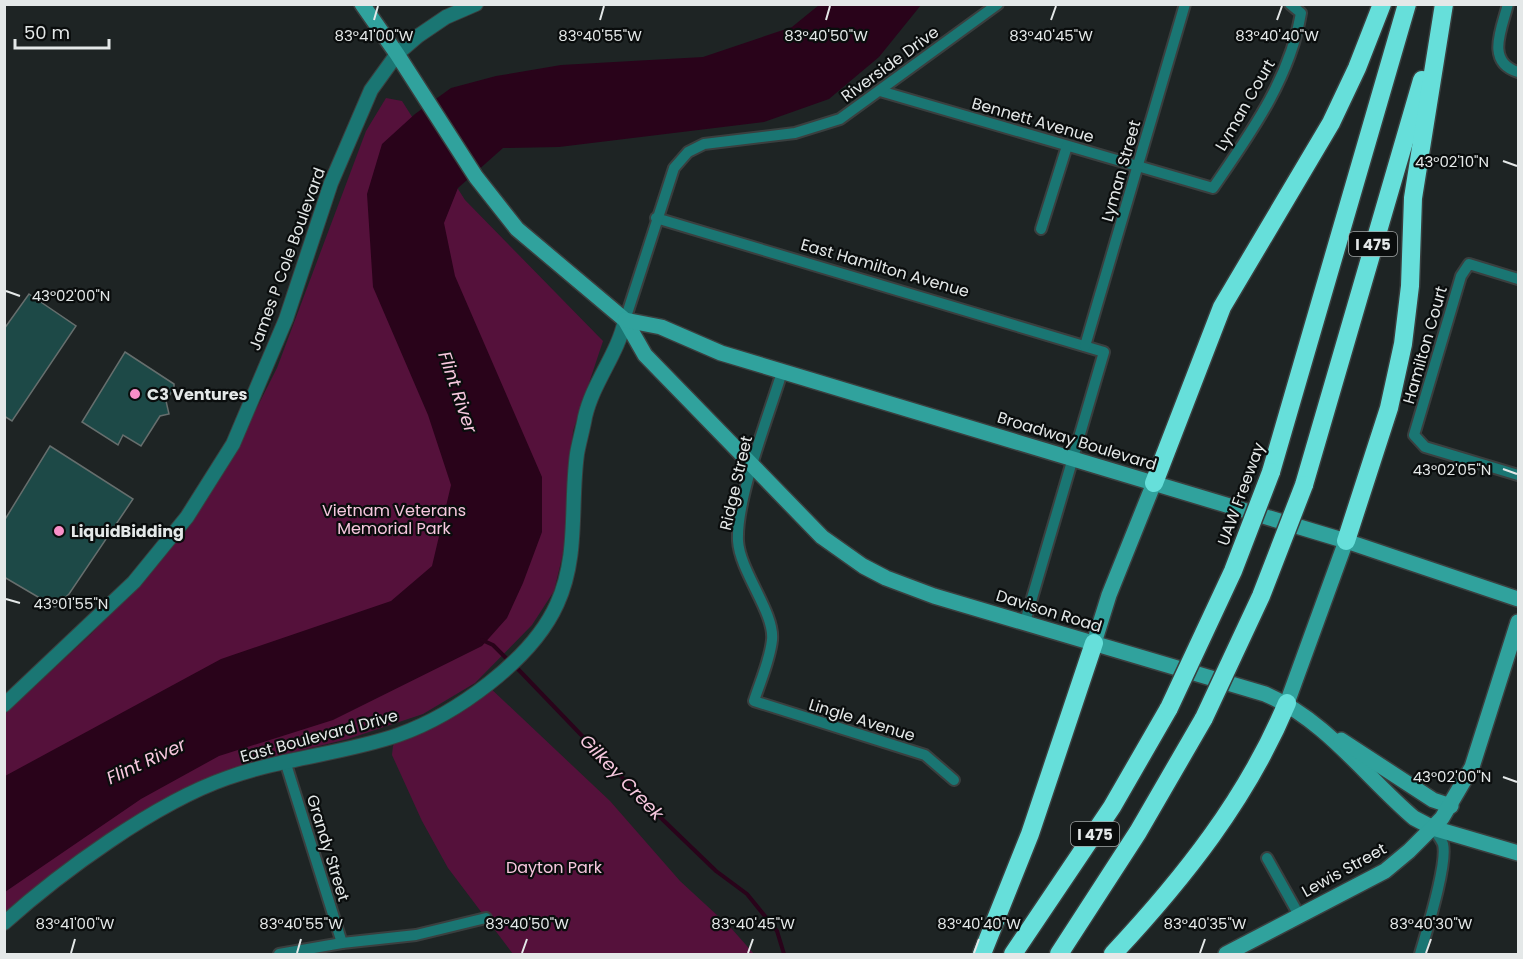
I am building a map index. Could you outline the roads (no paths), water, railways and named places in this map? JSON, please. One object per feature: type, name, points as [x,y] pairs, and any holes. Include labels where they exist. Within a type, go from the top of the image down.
[{"type":"highway","points":[[1154,483],[1222,307],[1330,123],[1357,68],[1382,4]]},
{"type":"highway","name":"UAW Freeway","points":[[1013,954],[1100,826],[1169,708],[1233,571],[1271,472],[1407,4]]},
{"type":"highway","points":[[1346,541],[1389,408],[1403,344],[1410,286],[1413,198],[1444,4]]},
{"type":"highway","name":"I 475","points":[[1059,954],[1138,832],[1204,718],[1261,596],[1304,484],[1444,4]]},
{"type":"highway","points":[[982,954],[1011,886],[1094,643]]},
{"type":"highway","points":[[1113,954],[1162,900],[1225,817],[1258,764],[1287,703]]},
{"type":"main road","points":[[362,4],[425,96],[476,177],[517,229],[625,320]]},
{"type":"main road","name":"Broadway Boulevard","points":[[625,320],[661,327],[698,345],[782,372],[1346,541],[1518,598]]},
{"type":"main road","name":"Davison Road","points":[[625,320],[645,356],[816,532],[863,566],[886,578],[934,596],[1265,694],[1287,703],[1320,727],[1388,796],[1414,818],[1433,828],[1518,853]]},
{"type":"main road","points":[[1094,643],[1110,595],[1154,483]]},
{"type":"main road","points":[[1287,703],[1346,541]]},
{"type":"main road","name":"Lewis Street","points":[[1226,954],[1385,871],[1433,828],[1451,806],[1478,752],[1518,622]]},
{"type":"main road","points":[[1320,727],[1403,778],[1432,800],[1451,806]]},
{"type":"street","name":"James P Cole Boulevard","points":[[4,705],[135,582],[187,517],[233,444],[286,319],[331,183],[371,90],[397,54],[446,17],[476,4]]},
{"type":"street","name":"Riverside Drive","points":[[625,320],[674,168],[688,152],[704,144],[795,133],[840,119],[998,4]]},
{"type":"street","name":"Lyman Street","points":[[1085,346],[1185,4]]},
{"type":"street","name":"Lyman Court","points":[[1213,188],[1276,89],[1293,50],[1301,13],[1290,4]]},
{"type":"street","points":[[1508,4],[1497,48],[1504,65],[1518,72]]},
{"type":"street","name":"Bennett Avenue","points":[[880,91],[1213,188]]},
{"type":"street","points":[[1041,229],[1067,146]]},
{"type":"street","name":"East Hamilton Avenue","points":[[656,218],[1104,352],[1071,458]]},
{"type":"street","name":"Hamilton Court","points":[[1518,279],[1468,264],[1461,276],[1414,435],[1425,447],[1518,475]]},
{"type":"street","name":"East Boulevard Drive","points":[[4,923],[104,845],[174,803],[226,778],[285,761],[399,735],[447,711],[498,676],[528,647],[557,605],[565,579],[573,548],[577,454],[586,413],[601,372],[622,333],[625,320]]},
{"type":"street","name":"Ridge Street","points":[[754,701],[772,639],[770,624],[748,575],[738,541],[742,508],[782,372]]},
{"type":"street","points":[[1025,622],[1071,458]]},
{"type":"street","name":"Lingle Avenue","points":[[754,701],[925,755],[954,780]]},
{"type":"street","name":"Grandy Street","points":[[285,761],[342,943]]},
{"type":"street","points":[[1420,954],[1435,903],[1443,859],[1443,844],[1433,828]]},
{"type":"street","points":[[1267,858],[1299,915]]},
{"type":"street","points":[[279,954],[342,943],[416,935],[486,918]]},
{"type":"water","name":"Flint River","points":[[819,5],[921,5],[879,57],[829,99],[764,122],[559,147],[503,148],[458,188],[444,223],[455,276],[542,477],[542,532],[507,618],[482,646],[333,720],[219,756],[141,799],[5,892],[5,776],[221,659],[391,601],[432,566],[451,485],[428,415],[373,287],[367,194],[382,144],[415,114],[451,88],[496,76],[561,65],[703,57],[792,27]]},
{"type":"waterway","name":"Gilkey Creek","points":[[482,640],[493,645],[509,661]]},
{"type":"waterway","name":"Gilkey Creek","points":[[515,666],[661,818],[716,871],[747,894],[777,931],[784,954]]},
{"type":"place","name":"C3 Ventures","points":[[135,394]]},
{"type":"place","name":"LiquidBidding","points":[[59,531]]},
{"type":"park label","name":"Vietnam Veterans Memorial Park","points":[[394,519]]},
{"type":"park label","name":"Dayton Park","points":[[554,867]]}]
